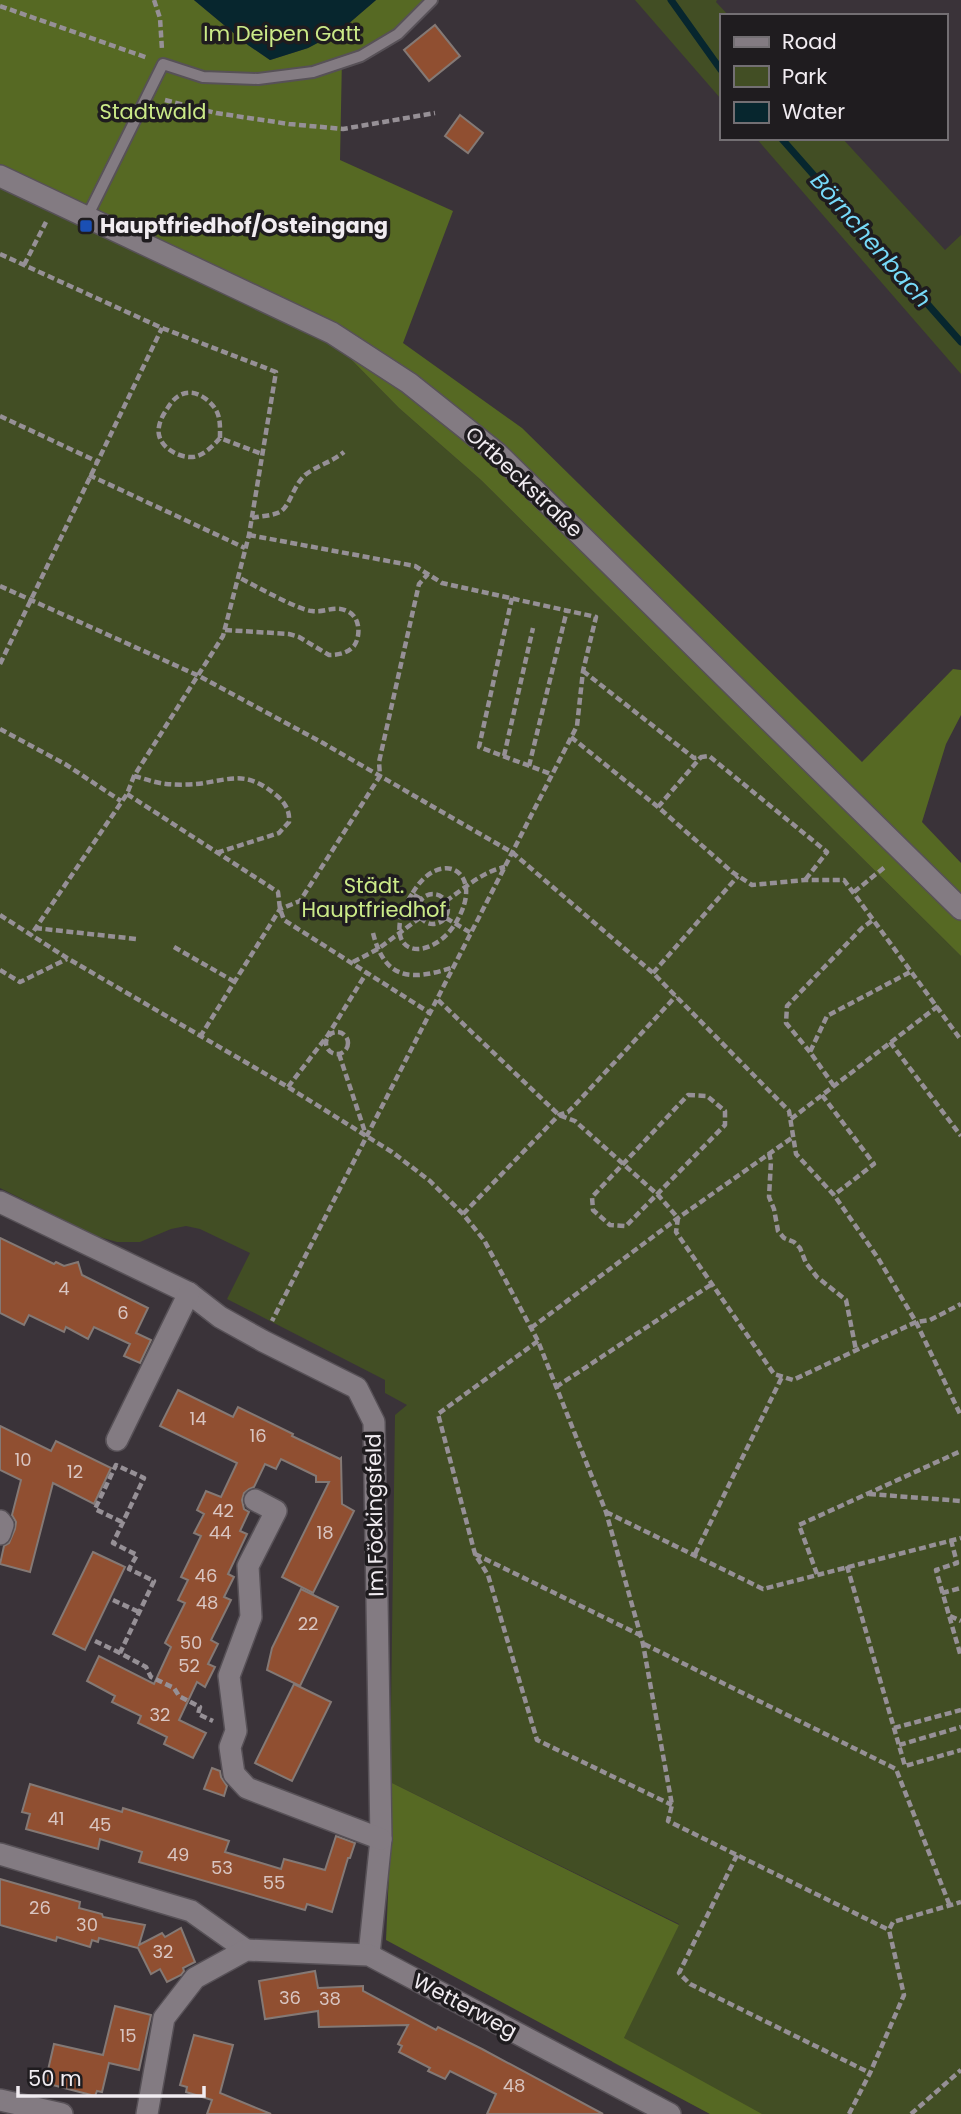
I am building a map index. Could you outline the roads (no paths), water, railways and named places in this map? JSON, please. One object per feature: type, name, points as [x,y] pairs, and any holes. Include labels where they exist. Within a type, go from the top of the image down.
[{"type":"street","name":"Ortbeckstraße","points":[[0,176],[332,333],[410,383],[498,454],[961,909]]},
{"type":"street","name":"Im Föckingsfeld","points":[[0,1202],[189,1293],[220,1317],[357,1388],[374,1422],[381,1839],[369,1955]]},
{"type":"street","points":[[117,1440],[189,1293]]},
{"type":"street","points":[[255,1500],[276,1511],[248,1566],[251,1617],[229,1676],[236,1731],[230,1747],[234,1774],[247,1788],[381,1839]]},
{"type":"street","points":[[0,1521],[3,1525],[0,1534]]},
{"type":"street","points":[[0,1854],[191,1911],[246,1950],[195,1978],[164,2018],[146,2114]]},
{"type":"street","name":"Wetterweg","points":[[246,1950],[369,1955],[670,2114]]},
{"type":"street","points":[[0,2100],[59,2114]]},
{"type":"lane","points":[[87,217],[163,64],[203,77],[258,79],[313,72],[361,56],[398,34],[432,0]]},
{"type":"water","points":[[194,0],[376,0],[340,31],[308,48],[270,60]]},
{"type":"waterway","name":"Börnchenbach","points":[[671,0],[720,69]]},
{"type":"waterway","name":"Börnchenbach","points":[[783,140],[961,342]]},
{"type":"place","name":"Hauptfriedhof/Osteingang","points":[[86,226]]},
{"type":"park label","name":"Im Deipen Gatt","points":[[282,34]]},
{"type":"park label","name":"Stadtwald","points":[[153,112]]},
{"type":"park label","name":"Städt. Hauptfriedhof","points":[[374,898]]}]
